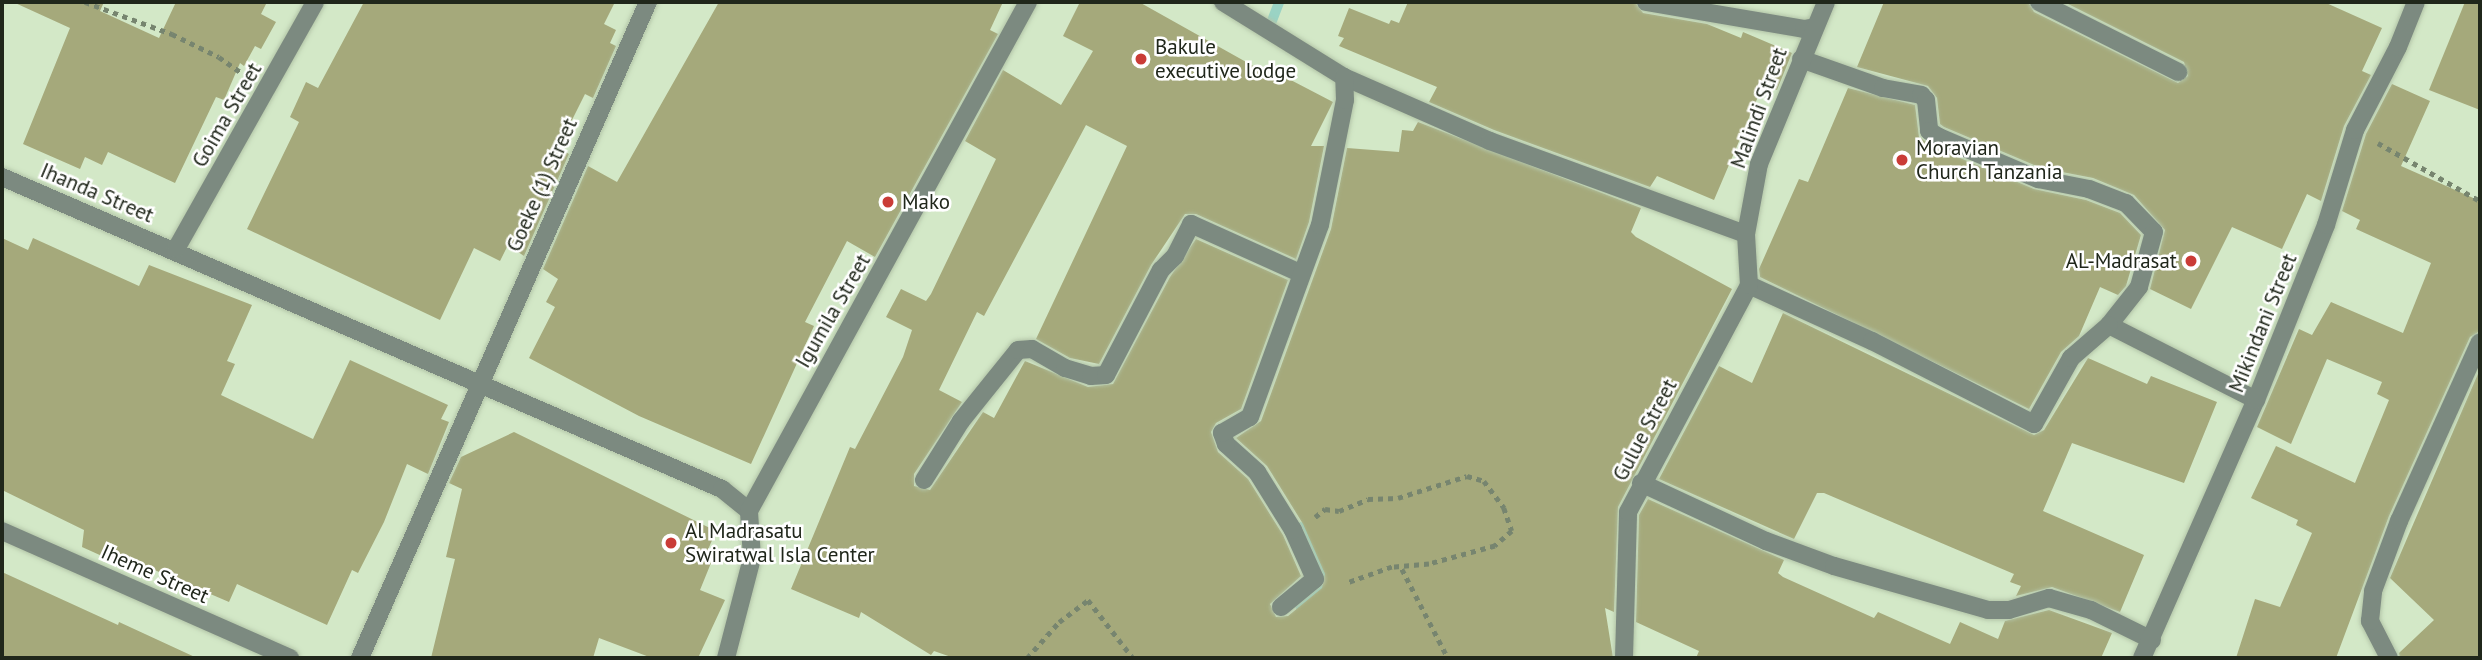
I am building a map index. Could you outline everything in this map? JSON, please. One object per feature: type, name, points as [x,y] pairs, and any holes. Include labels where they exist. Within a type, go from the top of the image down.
[{"type":"street","name":"Goima Street","points":[[176,250],[265,98],[315,2]]},
{"type":"street","name":"Goeke (1) Street","points":[[360,658],[648,2]]},
{"type":"street","name":"Igumila Street","points":[[749,511],[1028,2]]},
{"type":"street","points":[[1646,2],[1804,29],[1815,27]]},
{"type":"street","name":"Malindi Street","points":[[1746,234],[1759,164],[1826,2]]},
{"type":"street","points":[[2039,2],[2178,72]]},
{"type":"street","name":"Mikindani Street","points":[[2142,658],[2256,400],[2326,225],[2355,130],[2398,47],[2416,2]]},
{"type":"street","points":[[1234,4],[1344,77],[1490,141],[1746,234],[1749,285],[1872,341],[2034,424],[2071,358],[2109,326],[2139,287],[2154,232],[2126,203],[2089,189],[2038,179],[1928,131],[1926,100],[1921,95],[1883,88],[1801,59]]},
{"type":"street","points":[[1281,607],[1315,579],[1293,530],[1257,472],[1226,444],[1222,433],[1250,417],[1300,273],[1320,225],[1345,100],[1344,77]]},
{"type":"street","name":"Ihanda Street","points":[[2,177],[176,250],[478,387],[722,489],[749,511]]},
{"type":"street","points":[[924,480],[961,422],[1018,350],[1032,349],[1065,368],[1091,376],[1106,375],[1161,270],[1175,256],[1191,224],[1300,273]]},
{"type":"street","name":"Gulue Street","points":[[1624,658],[1628,512],[1641,483],[1749,285]]},
{"type":"street","points":[[2109,326],[2256,400]]},
{"type":"street","points":[[2389,658],[2370,621],[2373,591],[2399,521],[2480,342]]},
{"type":"street","points":[[1641,483],[1766,541],[1834,566],[1988,610],[2010,610],[2049,598],[2091,610],[2152,640]]},
{"type":"street","points":[[726,658],[752,558],[749,511]]},
{"type":"street","name":"Iheme Street","points":[[2,531],[290,658]]},
{"type":"path","points":[[85,2],[219,57],[251,81],[265,98]]},
{"type":"path","points":[[2355,130],[2480,201]]},
{"type":"path","points":[[1293,530],[1325,509],[1339,511],[1368,499],[1398,498],[1467,476],[1484,481],[1504,508],[1512,531],[1510,538],[1469,556],[1402,569],[1392,567],[1346,583]]},
{"type":"path","points":[[1402,569],[1448,658]]},
{"type":"path","points":[[1027,658],[1059,622],[1088,600],[1133,658]]},
{"type":"building","points":[[13,2],[104,2],[100,11],[159,38],[176,2],[267,2],[261,14],[276,22],[261,49],[255,46],[244,66],[240,63],[224,100],[216,97],[175,183],[108,152],[102,165],[85,157],[80,169],[23,144],[70,28]]},
{"type":"building","points":[[364,2],[615,2],[604,24],[616,30],[610,43],[616,46],[593,98],[585,94],[558,148],[569,154],[524,256],[508,245],[500,261],[474,248],[440,320],[247,229],[299,122],[290,117],[306,82],[318,88]]},
{"type":"building","points":[[719,2],[1003,2],[990,30],[998,34],[875,257],[847,241],[805,322],[814,326],[751,464],[639,416],[529,358],[555,307],[546,302],[558,279],[543,269],[588,166],[617,182]]},
{"type":"building","points":[[1080,2],[1139,2],[1282,82],[1285,77],[1333,102],[1311,146],[1324,146],[1309,222],[1296,259],[1196,214],[1185,214],[1151,265],[1099,364],[1070,358],[1036,339],[1127,146],[1086,125],[984,316],[977,312],[939,390],[962,402],[914,474],[914,486],[930,490],[983,412],[994,418],[1025,361],[1088,387],[1113,384],[1170,277],[1196,239],[1288,280],[1241,409],[1216,423],[1211,432],[1218,452],[1248,479],[1283,535],[1301,576],[1270,604],[1276,617],[1288,616],[1322,588],[1325,574],[1303,524],[1267,466],[1236,438],[1261,421],[1331,229],[1347,148],[1399,152],[1402,130],[1413,131],[1418,122],[1641,208],[1631,232],[1636,237],[1732,289],[1618,507],[1614,612],[1605,608],[1613,658],[954,658],[934,651],[931,655],[861,612],[859,618],[791,589],[850,447],[855,449],[903,357],[912,330],[886,317],[901,289],[926,301],[931,294],[996,159],[965,141],[1003,70],[1061,105],[1093,51],[1063,36]]},
{"type":"building","points":[[1408,2],[1635,2],[1643,13],[1707,24],[1741,38],[1743,32],[1792,53],[1777,90],[1763,85],[1714,200],[1657,176],[1650,187],[1494,130],[1429,102],[1437,87],[1339,46],[1344,38],[1338,36],[1349,8],[1389,24],[1391,20],[1399,23]]},
{"type":"building","points":[[1884,2],[2028,2],[2034,12],[2178,83],[2188,76],[2184,62],[2064,2],[2324,2],[2382,28],[2362,71],[2371,75],[2344,126],[2321,201],[2307,194],[2282,249],[2232,227],[2191,309],[2150,289],[2165,230],[2134,195],[2093,178],[2041,168],[1944,127],[1940,124],[1937,98],[1928,86],[1857,67]]},
{"type":"building","points":[[2465,2],[2480,2],[2480,110],[2429,90]]},
{"type":"building","points":[[2392,84],[2430,101],[2401,166],[2480,201],[2480,331],[2470,337],[2389,516],[2336,658],[2236,658],[2255,599],[2280,607],[2312,533],[2296,525],[2298,520],[2251,498],[2276,446],[2355,483],[2389,400],[2377,394],[2382,382],[2327,359],[2291,444],[2257,427],[2299,329],[2312,335],[2331,302],[2403,333],[2431,263],[2356,229],[2360,220],[2342,211],[2366,134]]},
{"type":"building","points":[[1848,88],[1915,105],[1919,137],[1934,147],[2034,189],[2086,200],[2120,213],[2141,235],[2126,286],[2118,295],[2100,287],[2079,336],[2061,352],[2029,409],[1760,277],[1759,269],[1799,179],[1808,182]]},
{"type":"building","points":[[2,238],[28,250],[33,238],[139,286],[149,265],[252,305],[227,361],[235,364],[221,395],[313,439],[350,360],[448,405],[441,419],[449,422],[428,474],[407,464],[384,522],[358,573],[352,570],[327,625],[237,584],[229,602],[136,562],[133,570],[82,547],[84,530],[2,490]]},
{"type":"building","points":[[1783,313],[2034,435],[2044,430],[2088,358],[2147,384],[2151,376],[2217,402],[2184,483],[2072,443],[2043,511],[2144,555],[2120,612],[2052,587],[2016,596],[2021,586],[2010,582],[2014,574],[1824,493],[1817,493],[1794,539],[1659,479],[1719,366],[1752,383]]},
{"type":"building","points":[[2480,369],[2480,658],[2400,658],[2399,653],[2434,620],[2390,578]]},
{"type":"building","points":[[514,432],[716,531],[704,559],[711,563],[700,590],[725,600],[698,658],[652,658],[599,638],[593,658],[431,658],[455,559],[446,557],[462,489],[449,483],[461,457]]},
{"type":"building","points":[[1648,499],[1784,560],[1778,573],[1783,577],[1874,618],[1878,612],[1950,644],[1960,622],[1998,639],[2005,621],[2049,610],[2112,633],[2101,658],[1696,658],[1699,651],[1636,622],[1639,515]]},
{"type":"building","points":[[2,572],[118,625],[119,622],[197,658],[2,658]]},
{"type":"waterway","points":[[1270,26],[1279,2]]},
{"type":"waterway","points":[[1300,527],[1330,587],[1297,601],[1307,616]]},
{"type":"place","name":"Bakule executive lodge","points":[[1141,59]]},
{"type":"place","name":"Moravian Church Tanzania","points":[[1902,160]]},
{"type":"place","name":"Mako","points":[[888,202]]},
{"type":"place","name":"AL-Madrasat","points":[[2191,261]]},
{"type":"place","name":"Al Madrasatu Swiratwal Isla Center","points":[[671,543]]}]
